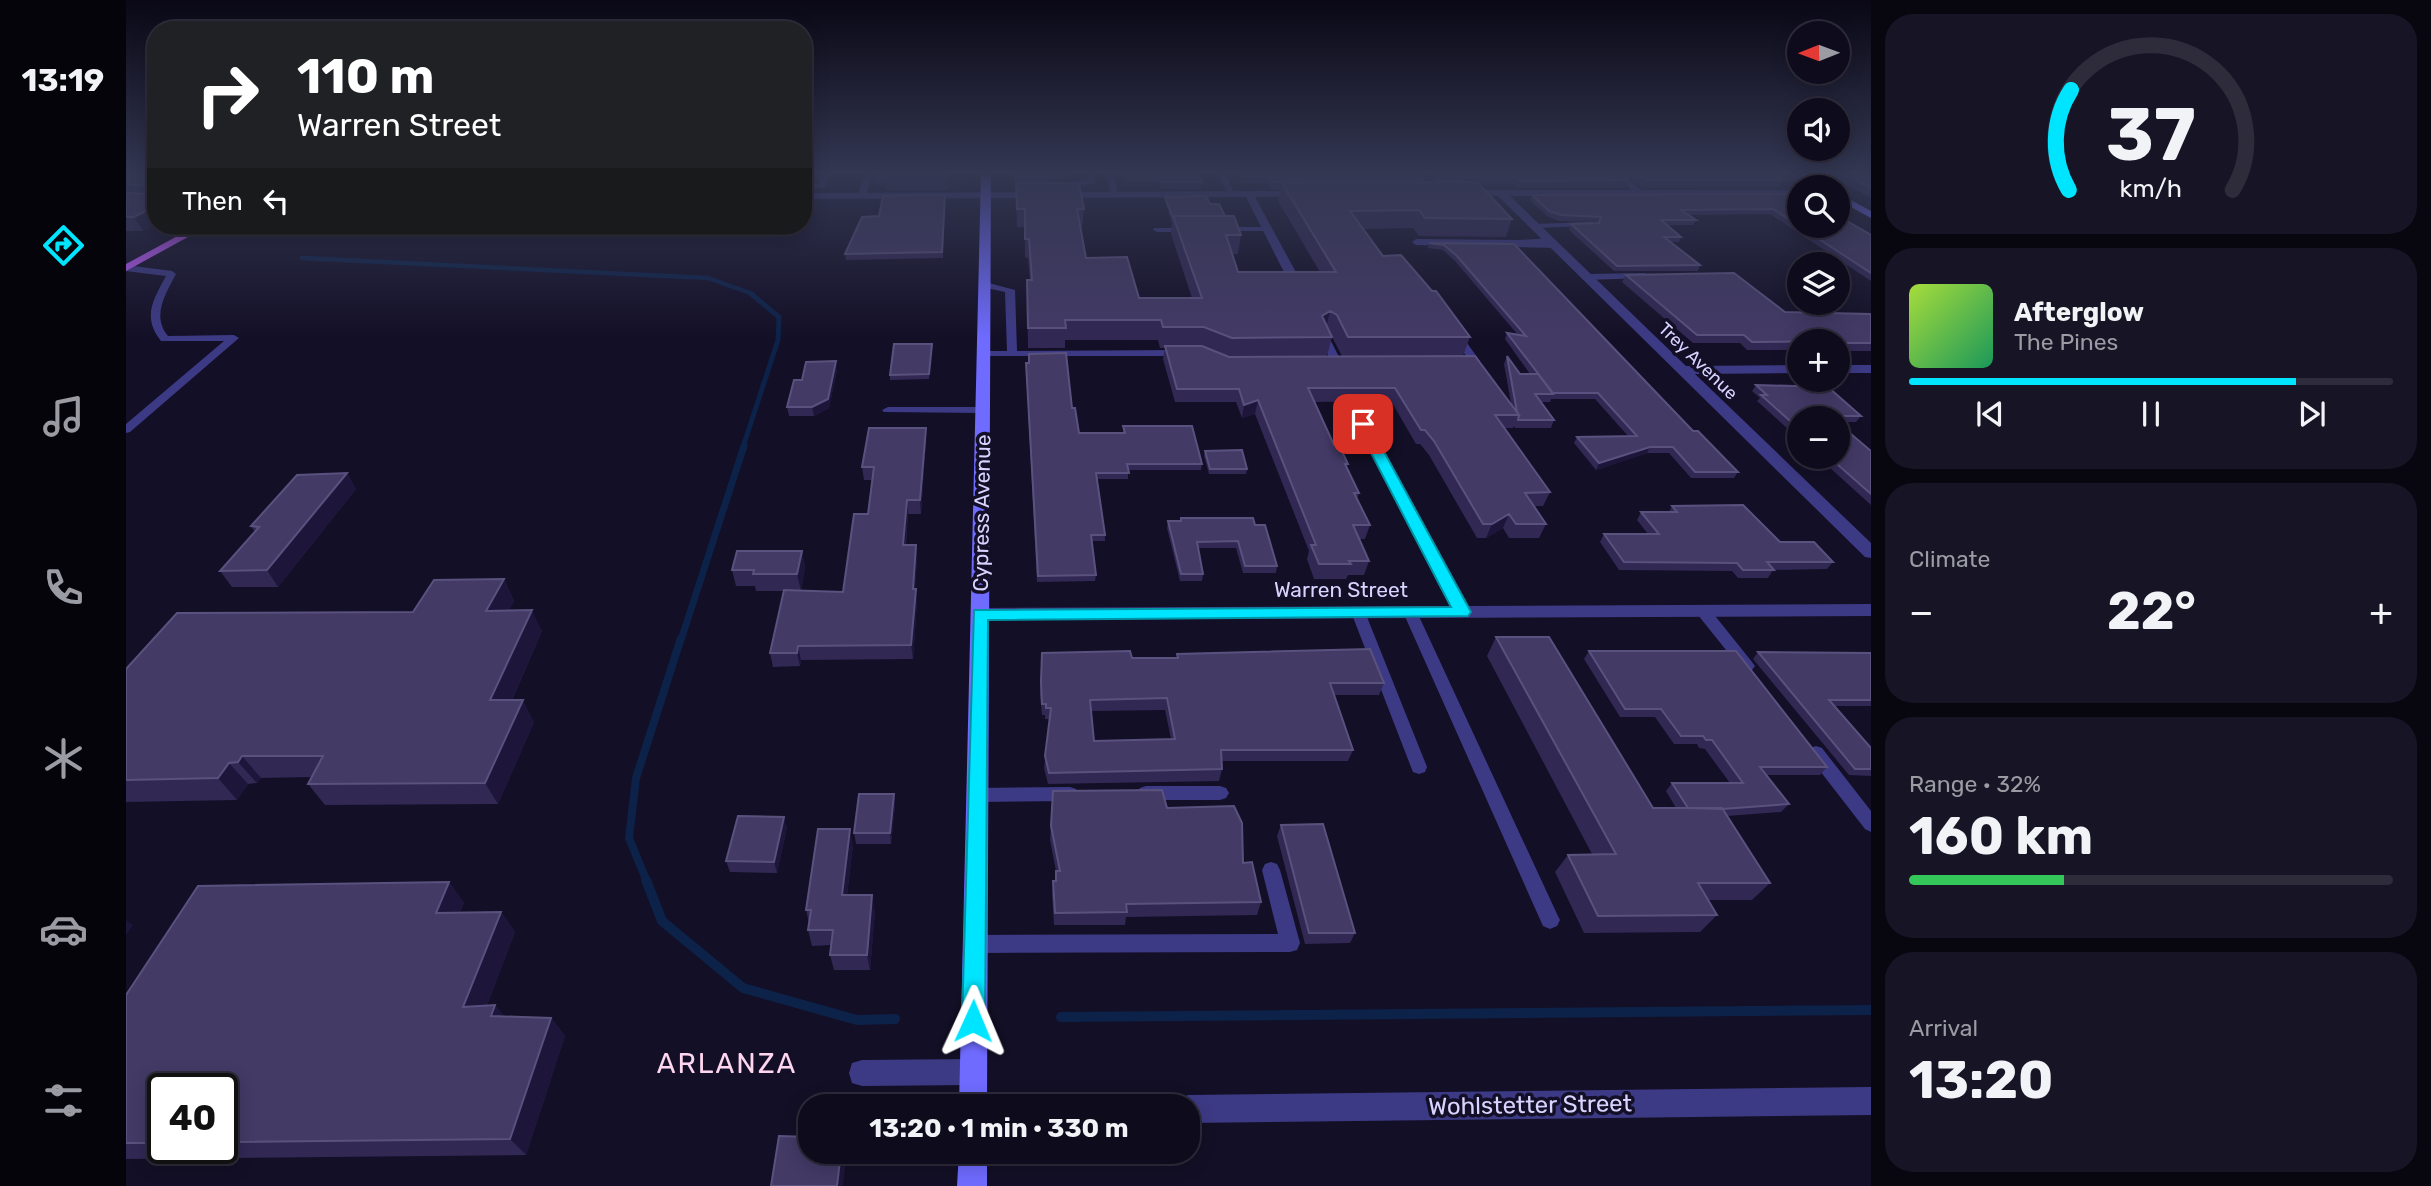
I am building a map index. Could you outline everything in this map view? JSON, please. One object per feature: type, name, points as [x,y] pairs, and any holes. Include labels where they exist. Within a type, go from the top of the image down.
[{"type":"main road","points":[[126,268],[186,235]]},
{"type":"street","name":"Cypress Avenue","points":[[973,1094],[986,227]]},
{"type":"street","name":"Trey Avenue","points":[[1536,227],[1871,553]]},
{"type":"street","points":[[1268,229],[1292,276]]},
{"type":"street","points":[[1681,370],[1787,369]]},
{"type":"street","points":[[1850,369],[1871,369]]},
{"type":"street","points":[[1363,424],[1462,612]]},
{"type":"street","name":"Warren Street","points":[[980,614],[1871,610]]},
{"type":"street","points":[[862,1073],[972,1072]]},
{"type":"street","name":"Wohlstetter Street","points":[[1200,1110],[1871,1101]]},
{"type":"street","points":[[972,1164],[972,1186]]},
{"type":"lane","points":[[1212,229],[1268,229]]},
{"type":"lane","points":[[1157,230],[1198,230]]},
{"type":"lane","points":[[1416,242],[1518,243],[1522,240],[1553,243]]},
{"type":"lane","points":[[126,268],[172,274],[153,312],[157,331],[165,339],[234,338],[126,430]]},
{"type":"lane","points":[[1586,277],[1653,276]]},
{"type":"lane","points":[[985,285],[1010,290],[1012,354]]},
{"type":"lane","points":[[1445,320],[1483,373]]},
{"type":"lane","points":[[1324,337],[1337,363]]},
{"type":"lane","points":[[984,354],[1189,353]]},
{"type":"lane","points":[[1324,363],[1351,363]]},
{"type":"lane","points":[[1448,363],[1476,363]]},
{"type":"lane","points":[[888,410],[983,410]]},
{"type":"lane","points":[[1703,611],[1754,675]]},
{"type":"lane","points":[[1358,612],[1419,767]]},
{"type":"lane","points":[[1410,612],[1550,920]]},
{"type":"lane","points":[[1804,738],[1871,824]]},
{"type":"lane","points":[[1125,794],[1220,793]]},
{"type":"lane","points":[[977,795],[1085,794]]},
{"type":"lane","points":[[975,944],[1290,943],[1271,870]]},
{"type":"building","points":[[857,227],[943,227],[942,252],[845,254]]},
{"type":"building","points":[[1025,227],[1080,227],[1086,258],[1127,257],[1139,298],[1202,298],[1177,227],[1238,227],[1241,235],[1226,235],[1238,272],[1336,272],[1309,227],[1362,227],[1383,256],[1401,255],[1432,291],[1436,291],[1470,337],[1348,337],[1337,315],[1330,311],[1322,316],[1332,337],[1232,338],[1204,327],[1163,327],[1161,320],[1065,320],[1066,328],[1028,328],[1027,280],[1032,280],[1029,239],[1025,239]]},
{"type":"building","points":[[1575,227],[1670,227],[1681,237],[1664,237],[1700,265],[1617,266]]},
{"type":"building","points":[[1850,227],[1858,227],[1871,235],[1871,273],[1850,259],[1850,252],[1839,252],[1817,238],[1850,238]]},
{"type":"building","points":[[1429,243],[1514,244],[1693,431],[1698,431],[1738,472],[1695,472],[1673,447],[1650,447],[1599,463],[1577,437],[1637,436],[1598,393],[1553,393],[1507,333],[1526,336],[1457,256],[1444,245]]},
{"type":"building","points":[[1734,273],[1787,312],[1787,315],[1871,314],[1871,343],[1850,343],[1850,329],[1787,329],[1787,342],[1752,342],[1744,335],[1697,335],[1626,275]]},
{"type":"building","points":[[894,344],[932,344],[929,374],[890,375]]},
{"type":"building","points":[[1165,346],[1202,346],[1229,357],[1475,356],[1519,415],[1495,415],[1550,492],[1525,493],[1546,524],[1516,524],[1509,514],[1492,524],[1483,524],[1434,441],[1425,430],[1421,430],[1395,388],[1308,388],[1334,445],[1339,445],[1348,464],[1345,464],[1359,493],[1354,493],[1370,525],[1353,525],[1369,561],[1319,564],[1311,545],[1316,545],[1258,400],[1244,405],[1239,389],[1177,389]]},
{"type":"building","points":[[1066,353],[1072,408],[1075,408],[1079,433],[1125,433],[1123,426],[1192,426],[1202,464],[1127,464],[1129,473],[1096,473],[1105,535],[1091,535],[1096,575],[1038,576],[1026,363],[1029,363],[1029,354]]},
{"type":"building","points":[[1507,356],[1520,374],[1538,374],[1553,394],[1535,394],[1554,420],[1518,420]]},
{"type":"building","points":[[836,361],[828,399],[812,407],[787,407],[794,380],[802,380],[806,362]]},
{"type":"building","points":[[1756,385],[1787,386],[1787,392],[1834,392],[1850,406],[1787,406],[1787,418],[1761,395],[1767,395]]},
{"type":"building","points":[[1850,406],[1861,416],[1850,416]]},
{"type":"building","points":[[869,428],[926,428],[920,500],[907,500],[903,545],[916,545],[913,589],[916,589],[911,645],[798,646],[797,653],[770,653],[784,590],[843,592],[854,514],[868,514],[874,467],[862,467]]},
{"type":"building","points":[[1850,433],[1871,451],[1871,494],[1843,469],[1850,469]]},
{"type":"building","points":[[1242,450],[1247,469],[1210,469],[1205,451]]},
{"type":"building","points":[[347,473],[267,570],[220,571],[259,527],[251,526],[297,475]]},
{"type":"building","points":[[1743,505],[1780,542],[1814,542],[1833,562],[1767,562],[1774,570],[1743,570],[1737,563],[1624,562],[1604,534],[1659,534],[1641,512],[1677,512],[1672,506]]},
{"type":"building","points":[[1181,518],[1253,518],[1255,525],[1265,525],[1277,566],[1245,566],[1238,541],[1197,542],[1203,574],[1181,574],[1168,521],[1181,521]]},
{"type":"building","points":[[737,551],[802,551],[797,574],[753,574],[754,570],[732,570]]},
{"type":"building","points":[[504,579],[486,611],[532,610],[490,700],[523,700],[485,783],[308,784],[323,756],[242,756],[238,762],[229,763],[218,778],[126,780],[126,669],[177,613],[413,612],[434,580]]},
{"type":"building","points":[[1496,637],[1549,637],[1653,808],[1722,808],[1770,883],[1698,883],[1717,915],[1598,916],[1568,855],[1616,854]]},
{"type":"building","points":[[1370,649],[1384,683],[1330,683],[1353,750],[1221,750],[1222,769],[1049,773],[1045,756],[1051,708],[1042,704],[1042,653],[1130,651],[1132,658],[1178,658],[1177,654]],"holes":[[[1167,698],[1175,739],[1094,741],[1090,700]]]},
{"type":"building","points":[[1589,651],[1736,651],[1827,767],[1760,767],[1789,804],[1722,809],[1688,808],[1672,783],[1743,783],[1712,740],[1706,740],[1703,736],[1681,736],[1661,709],[1625,709]]},
{"type":"building","points":[[1758,652],[1871,653],[1871,700],[1829,700],[1871,748],[1871,769],[1855,769]]},
{"type":"building","points":[[1162,790],[1167,808],[1234,806],[1242,823],[1243,863],[1252,862],[1261,902],[1126,904],[1127,912],[1055,913],[1053,881],[1056,881],[1056,871],[1060,871],[1051,826],[1053,791]]},
{"type":"building","points":[[859,794],[894,794],[890,833],[854,833]]},
{"type":"building","points":[[738,816],[784,817],[774,862],[726,861]]},
{"type":"building","points":[[1323,824],[1355,933],[1309,933],[1281,825]]},
{"type":"building","points":[[818,829],[850,829],[842,895],[872,895],[867,955],[830,955],[833,930],[808,930],[811,910],[806,910]]},
{"type":"building","points":[[449,882],[436,913],[501,912],[463,1007],[495,1005],[491,1016],[551,1018],[510,1139],[238,1142],[238,1073],[147,1073],[147,1143],[126,1143],[126,995],[198,886]]},
{"type":"building","points":[[779,1136],[798,1137],[798,1164],[840,1164],[837,1186],[771,1186]]},
{"type":"waterway","points":[[302,258],[708,278],[753,294]]},
{"type":"waterway","points":[[743,447],[778,340],[779,317],[750,293]]},
{"type":"waterway","points":[[681,640],[744,446]]},
{"type":"waterway","points":[[647,882],[629,838],[636,778],[681,638]]},
{"type":"waterway","points":[[646,880],[662,921],[743,988],[857,1020],[895,1019]]},
{"type":"waterway","points":[[1061,1017],[1871,1010]]},
{"type":"district","name":"ARLANZA","points":[[727,1063]]},
{"type":"route","points":[[973,1021],[980,614],[1462,612],[1363,424]]}]
